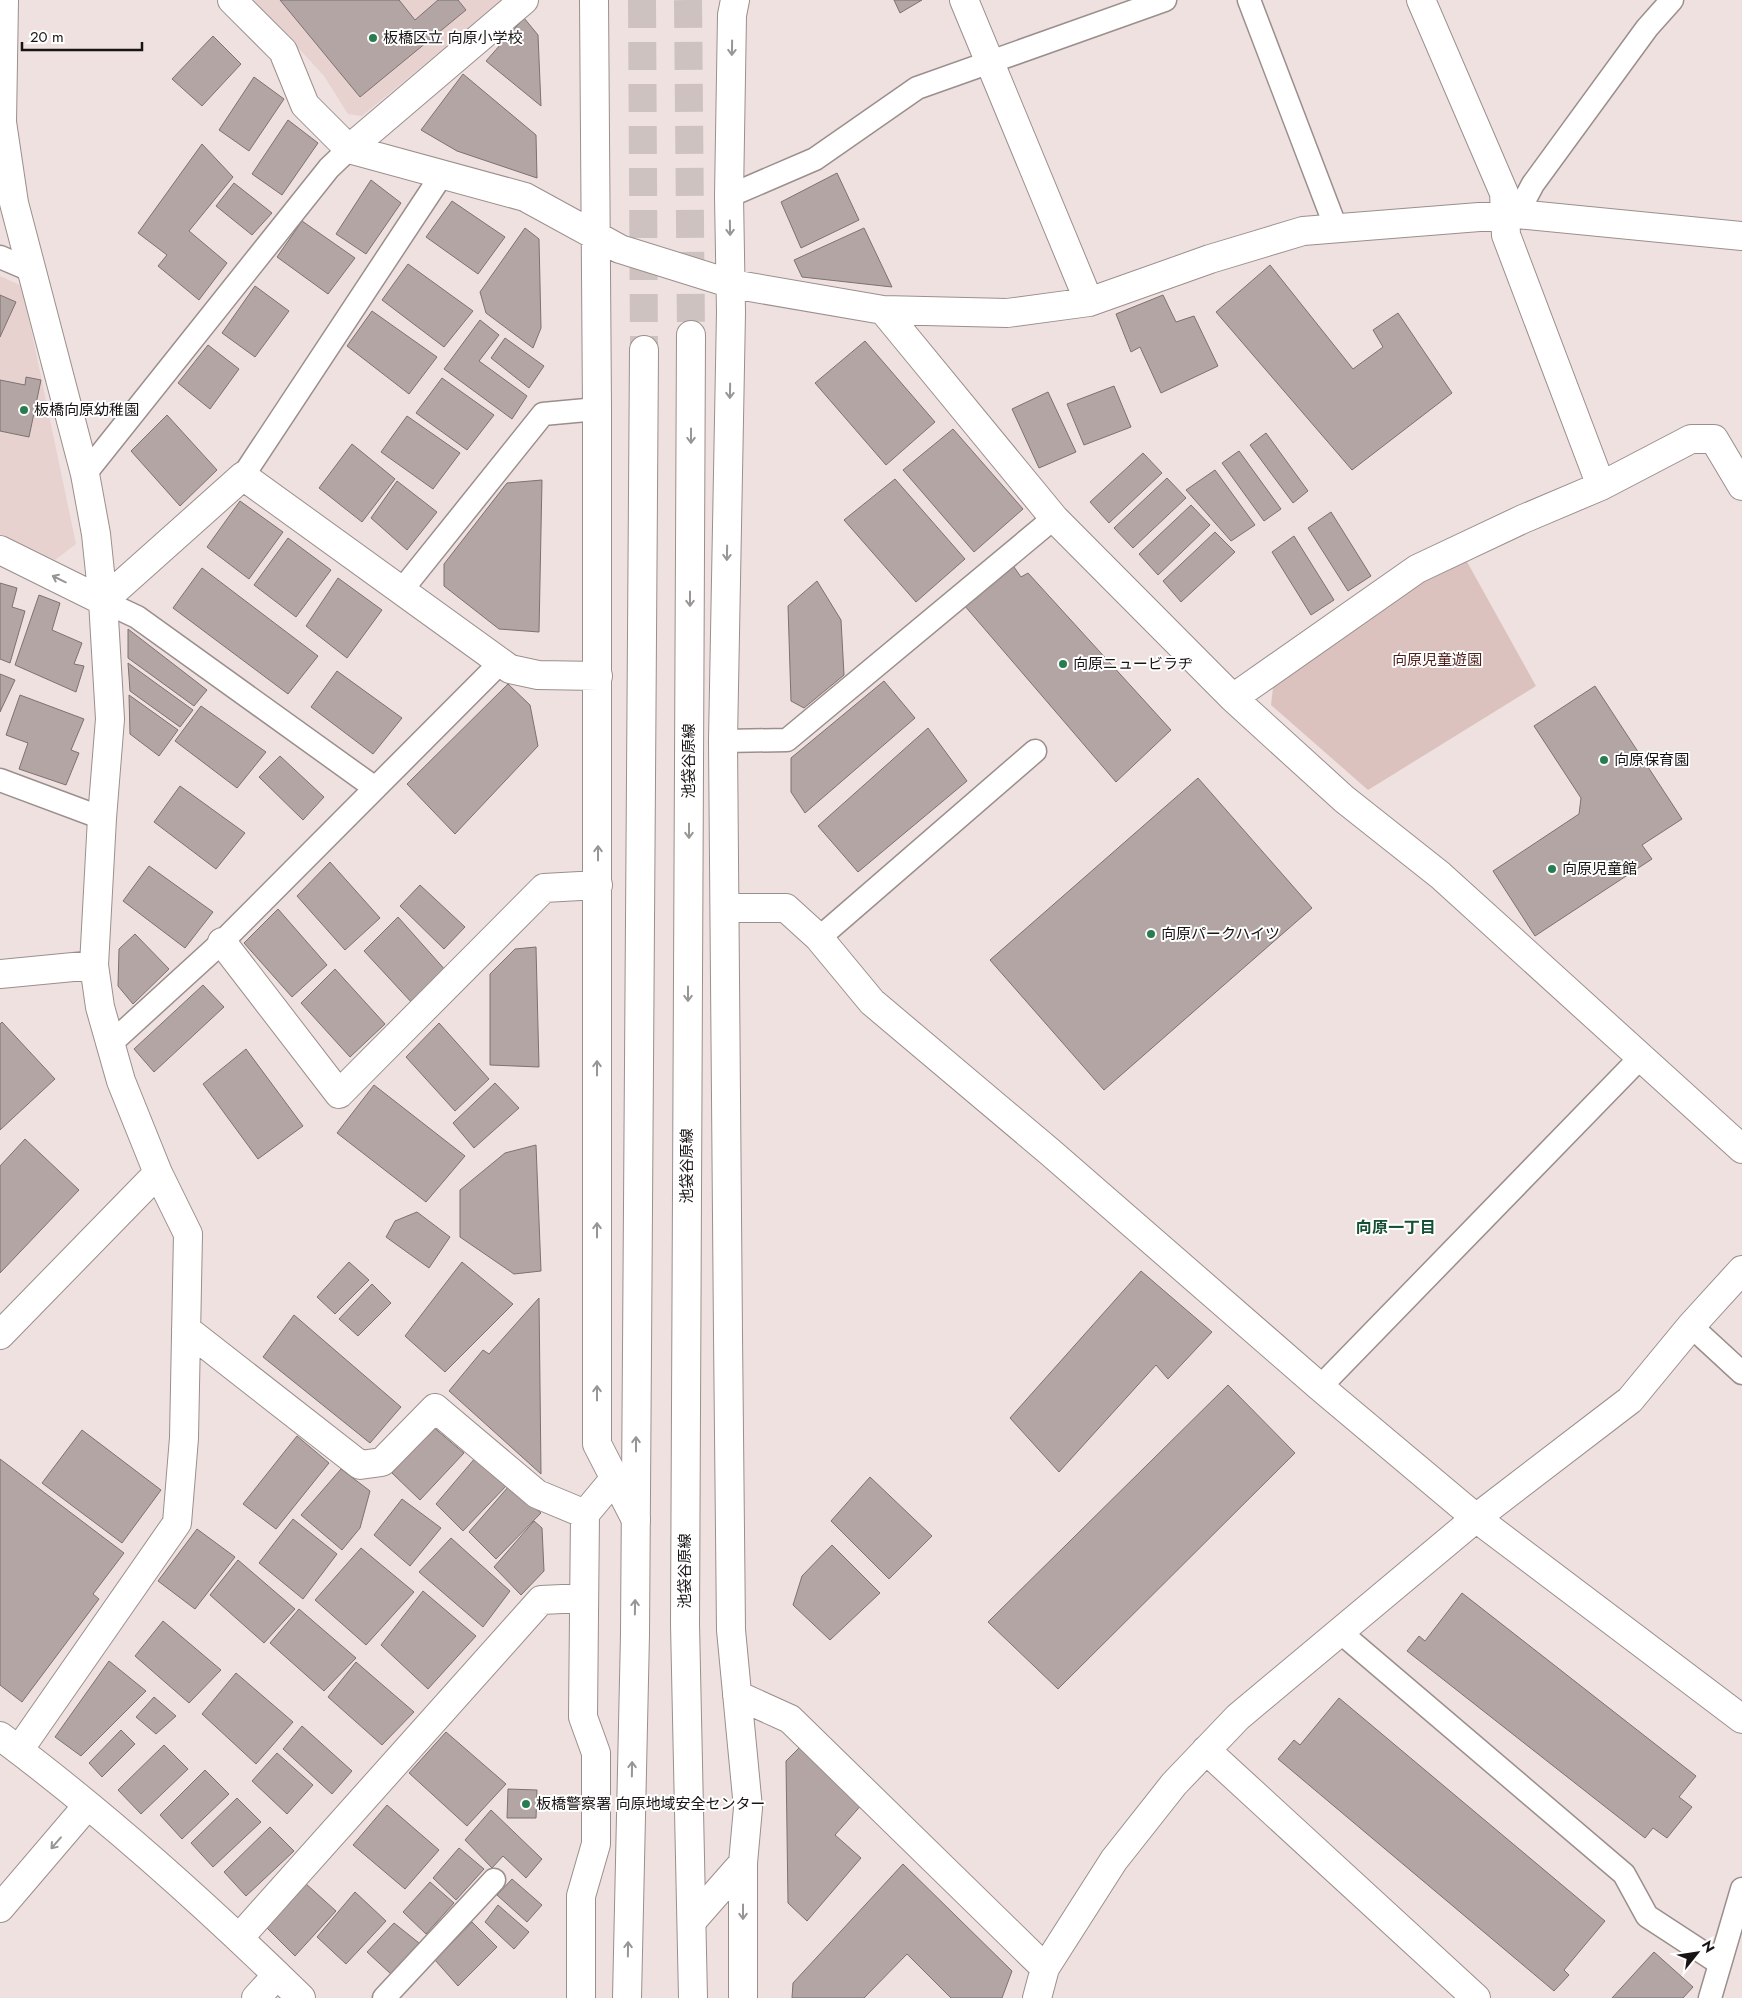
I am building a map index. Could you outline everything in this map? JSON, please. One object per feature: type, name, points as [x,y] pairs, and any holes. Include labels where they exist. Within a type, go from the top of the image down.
[{"type":"street","points":[[4,0],[2,122],[14,203],[86,474],[96,534],[103,601],[110,719],[102,818],[94,966],[100,1007],[109,1045],[121,1081],[158,1173],[188,1234],[184,1438],[176,1523],[10,1743],[88,1806],[239,1938],[302,1998]]},
{"type":"street","points":[[232,0],[284,51],[304,105],[349,149],[441,176],[524,197],[620,249],[732,284],[882,310],[1007,313],[1089,302],[1210,260],[1303,231],[1336,228],[1511,214],[1742,236]]},
{"type":"street","points":[[349,149],[524,0]]},
{"type":"street","points":[[594,0],[598,676],[598,1444],[636,1520]]},
{"type":"street","points":[[735,0],[732,15],[729,196],[732,284],[723,741],[731,1630],[748,1808],[743,1863],[743,1998]]},
{"type":"street","points":[[964,0],[1089,302]]},
{"type":"street","points":[[1421,0],[1504,193],[1511,214],[1506,235],[1601,486]]},
{"type":"street","points":[[882,310],[1054,518],[1233,698],[1344,799],[1440,875],[1742,1149]]},
{"type":"street","name":"池袋谷原線","points":[[691,335],[685,1624],[693,1998]]},
{"type":"street","points":[[627,1998],[636,1520],[644,350]]},
{"type":"street","points":[[1233,698],[1417,569],[1523,519],[1601,486],[1692,439],[1714,439],[1742,486]]},
{"type":"street","points":[[103,601],[243,476],[510,668],[538,675],[598,676]]},
{"type":"street","points":[[0,550],[103,601]]},
{"type":"street","points":[[222,942],[339,1094],[544,888],[598,885]]},
{"type":"street","points":[[725,908],[786,908],[819,938],[872,1002],[1050,1152],[1320,1387],[1476,1518],[1742,1719]]},
{"type":"street","points":[[0,974],[94,966]]},
{"type":"street","points":[[0,1335],[158,1173]]},
{"type":"street","points":[[1037,1998],[1045,1968],[1114,1860],[1174,1784],[1206,1750],[1238,1717],[1476,1518],[1630,1400],[1691,1326],[1742,1270]]},
{"type":"street","points":[[186,1329],[360,1465],[382,1462],[435,1408],[537,1494],[584,1514]]},
{"type":"street","points":[[580,1998],[581,1896],[596,1844],[596,1753],[582,1717],[584,1514],[615,1478]]},
{"type":"street","points":[[239,1938],[541,1600],[584,1598]]},
{"type":"street","points":[[737,1695],[790,1719],[1045,1968]]},
{"type":"street","points":[[1206,1750],[1473,1997]]},
{"type":"street","points":[[0,1908],[88,1806]]},
{"type":"street","points":[[692,1921],[743,1863]]},
{"type":"street","points":[[256,1998],[278,1975]]},
{"type":"lane","points":[[729,196],[815,159],[918,88],[991,64],[1165,0]]},
{"type":"lane","points":[[1249,0],[1336,228]]},
{"type":"lane","points":[[1511,214],[1647,28],[1672,0]]},
{"type":"lane","points":[[86,474],[328,168],[349,149]]},
{"type":"lane","points":[[243,476],[441,176]]},
{"type":"lane","points":[[0,257],[33,271]]},
{"type":"lane","points":[[401,591],[543,414],[597,409]]},
{"type":"lane","points":[[723,741],[787,740],[1054,518]]},
{"type":"lane","points":[[103,601],[137,617],[375,788]]},
{"type":"lane","points":[[109,1045],[222,942],[501,662]]},
{"type":"lane","points":[[819,938],[1035,751]]},
{"type":"lane","points":[[0,780],[102,818]]},
{"type":"lane","points":[[1320,1387],[1641,1057]]},
{"type":"lane","points":[[1691,1326],[1742,1373]]},
{"type":"lane","points":[[1340,1632],[1624,1874],[1647,1916],[1719,1963]]},
{"type":"lane","points":[[384,1998],[494,1880]]},
{"type":"lane","points":[[1710,1998],[1742,1889]]},
{"type":"shaded area","name":"板橋区立 向原小学校","points":[[254,0],[503,0],[362,116],[348,114],[324,76]]},
{"type":"shaded area","name":"板橋向原幼稚園","points":[[0,276],[22,286],[76,544],[55,560],[0,534]]},
{"type":"green space","name":"向原児童遊園","points":[[1466,560],[1536,686],[1368,790],[1271,705],[1273,688],[1422,580]]},
{"type":"building","name":"板橋区立 向原小学校","points":[[280,0],[399,0],[415,20],[438,0],[458,0],[466,10],[360,97]]},
{"type":"building","points":[[894,0],[922,0],[900,13]]},
{"type":"building","points":[[524,18],[538,35],[541,106],[486,61]]},
{"type":"building","points":[[213,36],[241,64],[202,106],[172,79]]},
{"type":"building","points":[[463,74],[536,135],[537,178],[457,151],[421,130]]},
{"type":"building","points":[[254,77],[284,99],[249,151],[219,130]]},
{"type":"building","points":[[288,120],[318,143],[282,195],[252,174]]},
{"type":"building","points":[[202,144],[233,177],[189,231],[227,263],[199,300],[158,266],[167,255],[138,233]]},
{"type":"building","points":[[837,173],[859,220],[801,248],[781,202]]},
{"type":"building","points":[[371,180],[401,203],[366,254],[336,234]]},
{"type":"building","points":[[234,183],[272,213],[252,235],[216,206]]},
{"type":"building","points":[[452,201],[505,237],[478,274],[426,237]]},
{"type":"building","points":[[302,221],[355,258],[328,294],[277,257]]},
{"type":"building","points":[[525,228],[539,239],[541,328],[533,348],[486,313],[480,292]]},
{"type":"building","points":[[864,228],[892,287],[802,277],[794,260]]},
{"type":"building","points":[[408,264],[473,311],[444,347],[382,300]]},
{"type":"building","points":[[1270,265],[1353,369],[1383,347],[1373,330],[1398,313],[1452,393],[1352,470],[1216,312]]},
{"type":"building","points":[[255,286],[289,311],[255,357],[222,333]]},
{"type":"building","points":[[0,295],[16,302],[0,337]]},
{"type":"building","points":[[1163,295],[1176,322],[1194,316],[1218,366],[1161,393],[1140,347],[1131,352],[1116,314]]},
{"type":"building","points":[[372,311],[437,357],[409,394],[347,346]]},
{"type":"building","points":[[480,320],[499,335],[479,361],[527,396],[512,419],[444,369]]},
{"type":"building","points":[[505,338],[544,366],[529,388],[491,358]]},
{"type":"building","points":[[865,341],[935,422],[886,465],[815,383]]},
{"type":"building","points":[[208,345],[239,369],[210,409],[178,383]]},
{"type":"building","points":[[26,377],[41,380],[29,437],[0,431],[0,380],[25,385]]},
{"type":"building","points":[[442,378],[494,415],[467,450],[416,413]]},
{"type":"building","points":[[1114,386],[1131,427],[1084,445],[1067,404]]},
{"type":"building","points":[[1048,392],[1076,452],[1039,468],[1012,409]]},
{"type":"building","points":[[167,415],[217,470],[180,506],[131,451]]},
{"type":"building","points":[[407,416],[460,453],[433,489],[381,452]]},
{"type":"building","points":[[953,429],[1023,509],[974,552],[903,470]]},
{"type":"building","points":[[1266,433],[1308,491],[1293,503],[1250,445]]},
{"type":"building","points":[[352,444],[395,479],[362,522],[319,488]]},
{"type":"building","points":[[1239,451],[1281,509],[1264,521],[1222,463]]},
{"type":"building","points":[[1143,453],[1162,473],[1109,523],[1090,502]]},
{"type":"building","points":[[1215,470],[1255,525],[1231,541],[1186,490]]},
{"type":"building","points":[[1167,478],[1186,498],[1133,548],[1114,528]]},
{"type":"building","points":[[895,479],[965,559],[916,602],[844,520]]},
{"type":"building","points":[[542,480],[539,632],[499,629],[444,586],[444,564],[507,483]]},
{"type":"building","points":[[397,481],[437,512],[407,550],[371,518]]},
{"type":"building","points":[[240,501],[283,532],[249,579],[207,547]]},
{"type":"building","points":[[1191,505],[1210,525],[1158,575],[1139,554]]},
{"type":"building","points":[[1331,512],[1371,576],[1348,591],[1308,528]]},
{"type":"building","points":[[1215,532],[1235,552],[1181,602],[1163,581]]},
{"type":"building","points":[[1294,536],[1334,600],[1311,615],[1272,552]]},
{"type":"building","points":[[288,538],[331,570],[296,617],[254,585]]},
{"type":"building","name":"向原ニュービラヂ","points":[[1007,557],[1021,577],[1028,573],[1171,730],[1116,782],[958,598]]},
{"type":"building","points":[[202,568],[318,656],[288,694],[173,608]]},
{"type":"building","points":[[338,578],[382,610],[347,658],[306,626]]},
{"type":"building","points":[[817,581],[841,620],[844,675],[804,708],[791,701],[788,606]]},
{"type":"building","points":[[0,583],[17,588],[12,607],[25,611],[10,663],[0,659]]},
{"type":"building","points":[[39,595],[60,603],[52,630],[82,643],[74,664],[84,666],[76,692],[15,665]]},
{"type":"building","points":[[128,629],[207,690],[194,706],[128,658]]},
{"type":"building","points":[[128,663],[193,710],[180,727],[130,691]]},
{"type":"building","points":[[337,671],[402,718],[373,754],[311,707]]},
{"type":"building","points":[[0,674],[15,680],[0,712]]},
{"type":"building","points":[[884,681],[915,718],[805,813],[791,792],[791,758]]},
{"type":"building","points":[[508,684],[530,705],[538,746],[455,834],[407,784]]},
{"type":"building","points":[[1595,686],[1682,819],[1642,845],[1652,859],[1535,936],[1493,871],[1579,814],[1581,798],[1534,726]]},
{"type":"building","points":[[20,695],[84,719],[71,750],[79,753],[66,785],[19,769],[28,743],[6,735]]},
{"type":"building","points":[[129,695],[178,730],[159,756],[130,734]]},
{"type":"building","points":[[201,706],[266,752],[237,788],[175,741]]},
{"type":"building","points":[[928,728],[967,781],[858,872],[818,826]]},
{"type":"building","points":[[280,756],[324,797],[303,820],[259,777]]},
{"type":"building","name":"向原パークハイツ","points":[[1198,778],[1312,908],[1104,1090],[990,960]]},
{"type":"building","points":[[180,786],[245,833],[216,869],[154,822]]},
{"type":"building","points":[[330,862],[380,918],[345,950],[297,896]]},
{"type":"building","points":[[149,866],[213,912],[185,948],[123,901]]},
{"type":"building","points":[[420,885],[465,927],[444,949],[400,906]]},
{"type":"building","points":[[278,909],[327,965],[292,997],[244,943]]},
{"type":"building","points":[[398,917],[447,972],[413,1004],[364,951]]},
{"type":"building","points":[[135,934],[169,969],[133,1004],[118,986],[119,949]]},
{"type":"building","points":[[536,947],[539,1067],[490,1065],[490,974],[515,949]]},
{"type":"building","points":[[335,969],[385,1024],[350,1057],[301,1003]]},
{"type":"building","points":[[203,985],[224,1007],[154,1072],[134,1049]]},
{"type":"building","points":[[2,1022],[55,1079],[0,1130],[0,1024]]},
{"type":"building","points":[[439,1023],[489,1079],[455,1111],[406,1057]]},
{"type":"building","points":[[246,1049],[303,1126],[258,1159],[203,1084]]},
{"type":"building","points":[[495,1083],[519,1108],[474,1148],[453,1123]]},
{"type":"building","points":[[374,1085],[465,1156],[426,1202],[337,1133]]},
{"type":"building","points":[[25,1139],[79,1190],[0,1273],[0,1166]]},
{"type":"building","points":[[536,1145],[541,1271],[514,1274],[460,1237],[460,1190],[505,1153]]},
{"type":"building","points":[[417,1212],[450,1237],[429,1268],[386,1237],[395,1221]]},
{"type":"building","points":[[349,1262],[369,1280],[335,1314],[317,1297]]},
{"type":"building","points":[[462,1262],[513,1304],[445,1372],[405,1336]]},
{"type":"building","points":[[1141,1271],[1212,1332],[1168,1379],[1156,1365],[1059,1472],[1010,1418]]},
{"type":"building","points":[[372,1284],[391,1303],[358,1336],[339,1319]]},
{"type":"building","points":[[539,1298],[541,1474],[449,1391],[483,1350],[489,1354]]},
{"type":"building","points":[[294,1315],[401,1407],[370,1443],[263,1357]]},
{"type":"building","points":[[1228,1385],[1295,1453],[1058,1689],[988,1622]]},
{"type":"building","points":[[432,1426],[464,1453],[420,1500],[392,1473]]},
{"type":"building","points":[[82,1430],[161,1490],[122,1543],[42,1483]]},
{"type":"building","points":[[297,1436],[329,1463],[276,1529],[243,1504]]},
{"type":"building","points":[[476,1457],[508,1484],[463,1531],[436,1504]]},
{"type":"building","points":[[0,1459],[124,1553],[93,1594],[99,1599],[22,1702],[0,1685]]},
{"type":"building","points":[[341,1469],[370,1491],[360,1528],[342,1550],[301,1515]]},
{"type":"building","points":[[870,1477],[932,1536],[889,1579],[831,1521]]},
{"type":"building","points":[[509,1486],[541,1513],[496,1559],[469,1532]]},
{"type":"building","points":[[402,1499],[441,1528],[410,1566],[374,1535]]},
{"type":"building","points":[[293,1519],[337,1554],[303,1599],[259,1563]]},
{"type":"building","points":[[534,1521],[542,1528],[544,1571],[521,1595],[494,1567]]},
{"type":"building","points":[[197,1529],[235,1557],[195,1609],[158,1581]]},
{"type":"building","points":[[451,1538],[510,1591],[483,1627],[419,1572]]},
{"type":"building","points":[[832,1545],[880,1593],[830,1640],[793,1605],[802,1576]]},
{"type":"building","points":[[361,1548],[414,1592],[366,1645],[315,1600]]},
{"type":"building","points":[[238,1560],[295,1609],[264,1643],[210,1595]]},
{"type":"building","points":[[423,1591],[476,1636],[428,1689],[381,1645]]},
{"type":"building","points":[[1462,1593],[1696,1776],[1679,1797],[1692,1807],[1667,1838],[1653,1828],[1645,1838],[1407,1651],[1419,1636],[1425,1641]]},
{"type":"building","points":[[299,1609],[356,1658],[324,1691],[270,1643]]},
{"type":"building","points":[[163,1621],[221,1670],[189,1703],[135,1656]]},
{"type":"building","points":[[109,1661],[146,1691],[81,1756],[55,1737]]},
{"type":"building","points":[[356,1662],[414,1712],[382,1745],[328,1697]]},
{"type":"building","points":[[236,1673],[293,1722],[256,1764],[202,1714]]},
{"type":"building","points":[[154,1697],[176,1716],[156,1734],[136,1717]]},
{"type":"building","points":[[1339,1698],[1605,1921],[1564,1970],[1569,1975],[1554,1991],[1278,1759],[1294,1740],[1300,1745]]},
{"type":"building","points":[[302,1726],[352,1771],[332,1794],[283,1749]]},
{"type":"building","points":[[121,1730],[135,1744],[102,1777],[89,1763]]},
{"type":"building","points":[[446,1732],[506,1784],[467,1826],[409,1773]]},
{"type":"building","points":[[164,1745],[188,1769],[141,1814],[118,1790]]},
{"type":"building","points":[[800,1747],[863,1803],[835,1835],[861,1858],[807,1921],[788,1903],[786,1761]]},
{"type":"building","points":[[277,1753],[313,1785],[287,1814],[252,1781]]},
{"type":"building","points":[[205,1770],[229,1794],[182,1839],[160,1815]]},
{"type":"building","points":[[508,1789],[537,1790],[536,1818],[507,1818]]},
{"type":"building","points":[[237,1798],[261,1822],[213,1867],[191,1843]]},
{"type":"building","points":[[387,1805],[439,1850],[405,1889],[353,1845]]},
{"type":"building","points":[[491,1810],[542,1859],[526,1878],[503,1856],[492,1868],[465,1840]]},
{"type":"building","points":[[270,1827],[294,1851],[246,1896],[224,1872]]},
{"type":"building","points":[[459,1848],[484,1869],[456,1900],[433,1878]]},
{"type":"building","points":[[903,1864],[1012,1971],[1002,1998],[951,1998],[907,1954],[864,1998],[792,1998],[793,1983]]},
{"type":"building","points":[[512,1879],[542,1905],[527,1922],[497,1895]]},
{"type":"building","points":[[430,1882],[454,1903],[426,1934],[403,1912]]},
{"type":"building","points":[[305,1883],[336,1911],[295,1956],[266,1927]]},
{"type":"building","points":[[355,1892],[386,1921],[346,1964],[317,1937]]},
{"type":"building","points":[[498,1905],[529,1932],[514,1949],[485,1922]]},
{"type":"building","points":[[472,1922],[497,1947],[458,1986],[435,1960]]},
{"type":"building","points":[[394,1923],[419,1943],[392,1975],[367,1952]]},
{"type":"building","points":[[1654,1952],[1693,1987],[1683,1998],[1612,1998]]},
{"type":"tunnel","points":[[642,0],[644,350]]},
{"type":"tunnel","points":[[688,0],[691,335]]},
{"type":"place","name":"板橋区立 向原小学校","points":[[373,38]]},
{"type":"place","name":"板橋向原幼稚園","points":[[24,410]]},
{"type":"place","name":"向原ニュービラヂ","points":[[1063,664]]},
{"type":"place","name":"向原保育園","points":[[1604,760]]},
{"type":"place","name":"向原児童館","points":[[1552,869]]},
{"type":"place","name":"向原パークハイツ","points":[[1151,934]]},
{"type":"place","name":"板橋警察署 向原地域安全センター","points":[[526,1804]]},
{"type":"district","name":"向原一丁目","points":[[1396,1227]]}]
